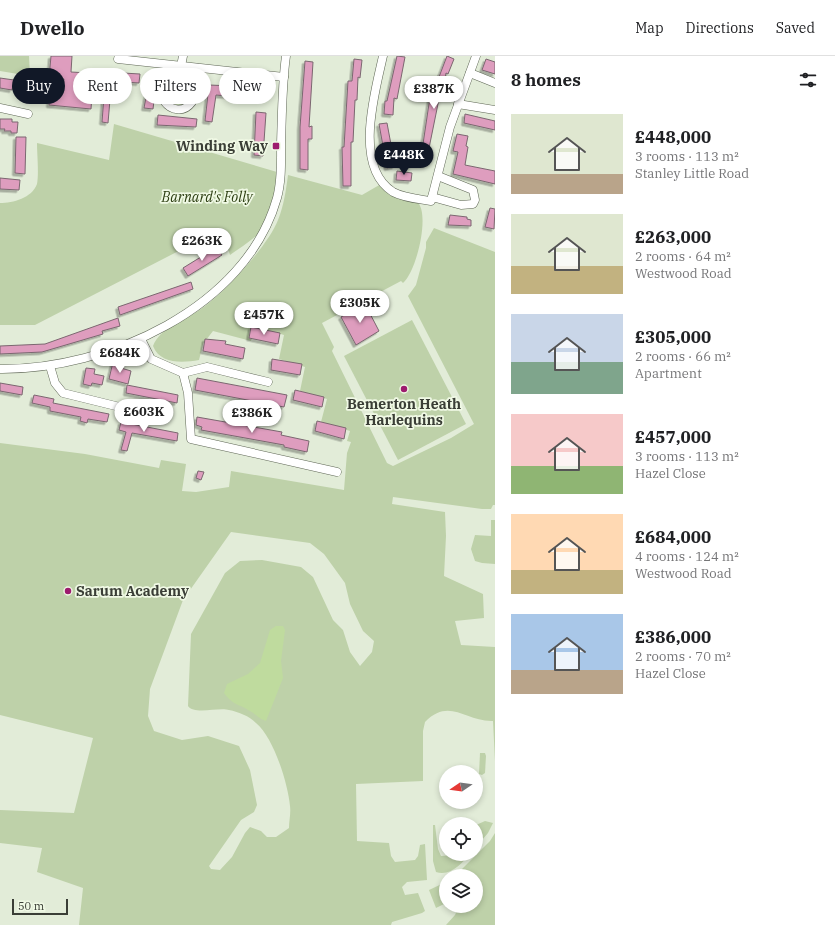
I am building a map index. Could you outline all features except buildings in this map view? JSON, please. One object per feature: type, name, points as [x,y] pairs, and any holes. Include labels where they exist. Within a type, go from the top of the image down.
[{"type":"street","points":[[182,66],[183,56]]},
{"type":"street","points":[[0,369],[50,366],[90,357],[141,339],[164,327],[205,299],[228,279],[246,258],[260,238],[278,197],[281,170],[286,56]]},
{"type":"street","points":[[384,56],[370,120],[371,150],[374,165],[383,183],[392,191],[402,195],[431,201],[450,127],[476,56]]},
{"type":"street","points":[[118,59],[197,68]]},
{"type":"street","points":[[166,64],[166,68]]},
{"type":"street","points":[[211,69],[284,77]]},
{"type":"street","points":[[470,73],[495,84]]},
{"type":"street","points":[[167,104],[172,108],[178,109],[189,106],[190,104]]},
{"type":"street","points":[[458,104],[495,110]]},
{"type":"street","points":[[0,108],[28,114]]},
{"type":"street","points":[[432,197],[466,206],[473,204],[476,200],[473,190],[438,176]]},
{"type":"street","points":[[141,339],[151,359],[183,373],[207,368],[268,382]]},
{"type":"street","points":[[50,366],[55,383],[63,393],[136,411]]},
{"type":"street","points":[[183,373],[188,393],[191,440],[338,472]]},
{"type":"green space","points":[[0,56],[29,56],[30,68],[12,68],[12,73],[0,71]]},
{"type":"green space","name":"Barnard's Folly","points":[[114,124],[277,172],[276,188],[272,206],[265,223],[256,236],[230,255],[226,243],[198,241],[35,325],[0,325],[0,203],[22,199],[35,189],[38,180],[37,143],[109,160]]},
{"type":"green space","points":[[288,175],[362,195],[381,184],[412,198],[419,204],[422,211],[423,221],[420,245],[408,277],[403,283],[401,281],[322,323],[334,347],[332,351],[387,463],[393,466],[451,438],[474,424],[408,296],[416,285],[426,248],[426,242],[434,228],[495,252],[495,505],[493,505],[491,509],[482,509],[393,497],[392,504],[445,512],[446,536],[444,576],[483,594],[484,618],[455,621],[461,645],[495,647],[495,761],[493,721],[474,718],[458,712],[442,711],[425,722],[423,731],[423,781],[356,784],[357,841],[389,843],[391,856],[395,862],[415,860],[418,856],[420,845],[425,844],[427,880],[407,882],[402,887],[405,895],[418,893],[425,911],[422,913],[392,922],[391,925],[79,925],[83,888],[37,872],[42,848],[0,843],[0,810],[74,813],[93,738],[0,715],[0,443],[85,454],[159,468],[161,460],[186,464],[182,491],[196,492],[229,487],[231,471],[344,490],[347,453],[351,442],[347,441],[350,431],[321,422],[327,399],[300,391],[305,367],[279,359],[284,335],[254,326],[251,341],[213,331],[203,344],[199,360],[186,362],[166,359],[156,352],[153,346],[156,340],[166,330],[208,304],[243,270],[255,256],[273,231],[278,220]],"holes":[[[231,532],[310,543],[324,554],[345,583],[350,604],[363,631],[374,641],[372,652],[360,666],[350,652],[343,630],[333,620],[313,577],[301,567],[262,560],[240,561],[225,573],[191,634],[188,706],[191,709],[196,710],[225,709],[240,713],[247,716],[263,730],[269,739],[279,762],[289,797],[290,811],[289,828],[276,837],[267,837],[261,831],[250,827],[245,833],[232,857],[220,870],[211,869],[209,866],[241,820],[254,812],[257,805],[250,770],[239,746],[208,736],[182,740],[154,731],[148,716],[150,689],[183,600]]]},
{"type":"green space","name":"Bemerton Heath Harlequins","points":[[412,320],[466,424],[398,460],[344,356]]},
{"type":"green space","points":[[491,520],[495,520],[495,564],[475,561],[471,549],[475,535],[491,536]]},
{"type":"green space","points":[[480,753],[485,753],[485,773],[483,774],[483,765],[479,765]]},
{"type":"green space","points":[[483,822],[493,823],[483,839]]},
{"type":"green space","points":[[433,825],[435,825],[439,861],[463,861],[454,869],[439,869],[439,873],[436,872],[433,861]]},
{"type":"green space","points":[[495,833],[495,925],[446,925],[456,913],[483,913],[483,869],[462,869],[470,861],[483,861],[483,848]]},
{"type":"green space","points":[[439,885],[439,906],[436,908],[429,890]]},
{"type":"shaded area","points":[[276,626],[283,626],[285,630],[281,661],[283,678],[266,721],[234,703],[224,693],[227,684],[248,674],[260,663],[270,630]]},
{"type":"place","name":"Winding Way","points":[[276,146]]},
{"type":"place","name":"Bemerton Heath Harlequins","points":[[404,389]]},
{"type":"place","name":"Sarum Academy","points":[[68,591]]}]
